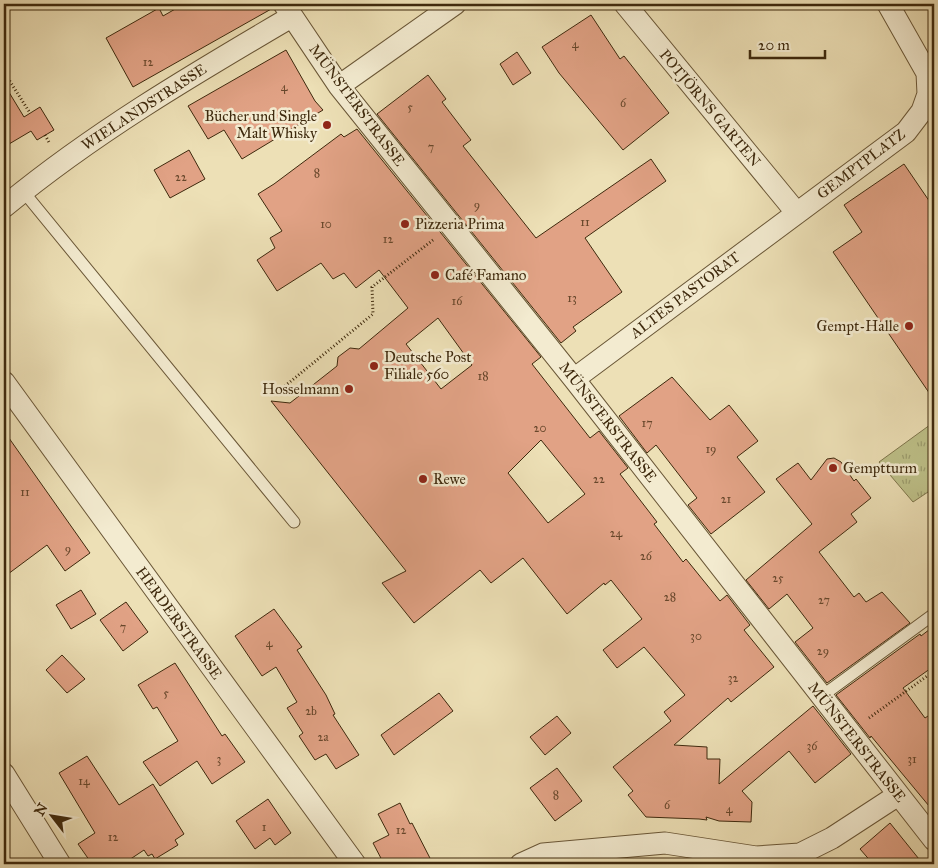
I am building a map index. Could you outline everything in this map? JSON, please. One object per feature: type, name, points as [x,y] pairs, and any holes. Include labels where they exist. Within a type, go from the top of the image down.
[{"type":"street","points":[[339,86],[456,4]]},
{"type":"street","name":"POTJÖRNS GARTEN","points":[[625,4],[796,212]]},
{"type":"street","points":[[888,4],[927,73],[928,114]]},
{"type":"street","name":"MÜNSTERSTRASSE","points":[[288,10],[339,86],[574,378],[934,840]]},
{"type":"street","name":"WIELANDSTRASSE","points":[[4,207],[62,161],[288,10]]},
{"type":"street","name":"GEMPTPLATZ","points":[[796,212],[928,114]]},
{"type":"street","name":"ALTES PASTORAT","points":[[574,378],[796,212]]},
{"type":"street","name":"HERDERSTRASSE","points":[[4,382],[355,864]]},
{"type":"street","points":[[4,774],[60,864]]},
{"type":"street","points":[[521,864],[542,854],[665,844],[756,857],[800,854],[832,838],[898,795]]},
{"type":"lane","points":[[23,191],[294,522]]},
{"type":"lane","points":[[822,696],[934,614]]},
{"type":"path","points":[[4,72],[30,113]]},
{"type":"path","points":[[274,395],[372,314],[372,287],[451,225]]},
{"type":"path","points":[[850,731],[934,671]]},
{"type":"green space","points":[[934,422],[934,488],[913,502],[879,462]]},
{"type":"building","points":[[184,4],[272,4],[273,8],[133,87],[106,38],[159,8],[163,16]]},
{"type":"building","points":[[591,15],[620,59],[624,56],[669,113],[623,150],[559,73],[542,47]]},
{"type":"building","points":[[286,50],[315,101],[323,110],[242,159],[224,130],[208,139],[188,106]]},
{"type":"building","points":[[517,52],[531,73],[513,85],[500,64]]},
{"type":"building","points":[[428,75],[446,99],[442,102],[471,140],[463,146],[536,238],[651,159],[666,181],[585,238],[622,292],[573,327],[576,331],[561,343],[377,114]]},
{"type":"building","points":[[4,84],[24,117],[40,107],[54,130],[37,140],[31,131],[4,147]]},
{"type":"building","points":[[357,129],[541,357],[532,364],[590,438],[599,431],[628,468],[620,474],[657,522],[654,524],[683,562],[686,559],[720,601],[727,595],[750,625],[744,630],[774,667],[731,702],[728,698],[674,745],[707,747],[707,759],[720,759],[719,784],[813,706],[851,754],[815,783],[789,751],[742,791],[752,802],[751,822],[719,821],[706,817],[707,820],[646,817],[628,795],[633,791],[613,767],[671,721],[664,712],[685,695],[644,647],[617,668],[603,650],[642,619],[611,580],[605,585],[604,583],[567,614],[523,558],[491,583],[480,570],[414,623],[382,583],[406,571],[271,401],[290,403],[337,366],[338,357],[350,348],[359,349],[408,308],[379,270],[356,288],[344,273],[333,279],[321,263],[277,291],[257,260],[275,248],[270,238],[282,231],[258,194],[341,134],[344,137]],"holes":[[[438,318],[472,365],[441,389],[406,344]],[[541,440],[585,494],[548,523],[508,473]]]},
{"type":"building","points":[[189,150],[205,179],[170,198],[154,170]]},
{"type":"building","name":"Gempt-Halle","points":[[904,164],[934,208],[934,400],[833,252],[862,232],[844,205]]},
{"type":"building","points":[[672,377],[710,420],[729,405],[758,441],[737,457],[765,492],[711,534],[688,505],[697,498],[656,445],[647,453],[619,416]]},
{"type":"building","points":[[4,431],[90,553],[65,571],[47,545],[4,577]]},
{"type":"building","points":[[834,458],[841,462],[854,481],[856,479],[871,498],[851,514],[857,522],[819,552],[854,597],[859,593],[866,602],[882,592],[910,623],[827,683],[795,642],[813,628],[787,594],[769,609],[746,580],[812,524],[776,479],[798,463],[811,480],[827,459]]},
{"type":"building","points":[[81,590],[96,614],[71,629],[56,605]]},
{"type":"building","points":[[126,602],[148,632],[123,651],[100,620]]},
{"type":"building","points":[[274,609],[302,647],[297,650],[326,695],[335,714],[333,715],[359,755],[336,769],[326,754],[315,760],[299,736],[303,733],[287,708],[297,702],[276,667],[262,676],[235,636]]},
{"type":"building","points":[[934,626],[934,666],[903,688],[925,718],[934,712],[934,812],[871,736],[870,738],[836,695],[920,634],[921,636]]},
{"type":"building","points":[[62,655],[85,679],[67,693],[46,670]]},
{"type":"building","points":[[175,663],[222,736],[225,734],[245,762],[212,784],[197,761],[160,786],[143,762],[178,741],[157,707],[153,709],[138,685]]},
{"type":"building","points":[[439,693],[453,711],[394,755],[381,735]]},
{"type":"building","points":[[557,716],[571,733],[545,755],[530,737]]},
{"type":"building","points":[[87,756],[119,805],[153,784],[184,834],[175,840],[178,845],[155,859],[152,854],[148,856],[144,850],[123,864],[92,864],[78,844],[95,833],[59,773]]},
{"type":"building","points":[[557,768],[582,801],[555,821],[530,788]]},
{"type":"building","points":[[268,799],[291,833],[275,845],[270,838],[255,849],[236,821]]},
{"type":"building","points":[[400,803],[433,864],[384,864],[373,843],[389,835],[378,814]]},
{"type":"building","points":[[890,823],[923,864],[873,864],[860,849]]},
{"type":"place","name":"Bücher und Single Malt Whisky","points":[[327,125]]},
{"type":"place","name":"Pizzeria Prima","points":[[405,224]]},
{"type":"place","name":"Café Famano","points":[[435,275]]},
{"type":"place","name":"Gempt-Halle","points":[[909,326]]},
{"type":"place","name":"Deutsche Post Filiale 560","points":[[374,366]]},
{"type":"place","name":"Hosselmann","points":[[349,389]]},
{"type":"place","name":"Gemptturm","points":[[833,468]]},
{"type":"place","name":"Rewe","points":[[423,479]]}]
